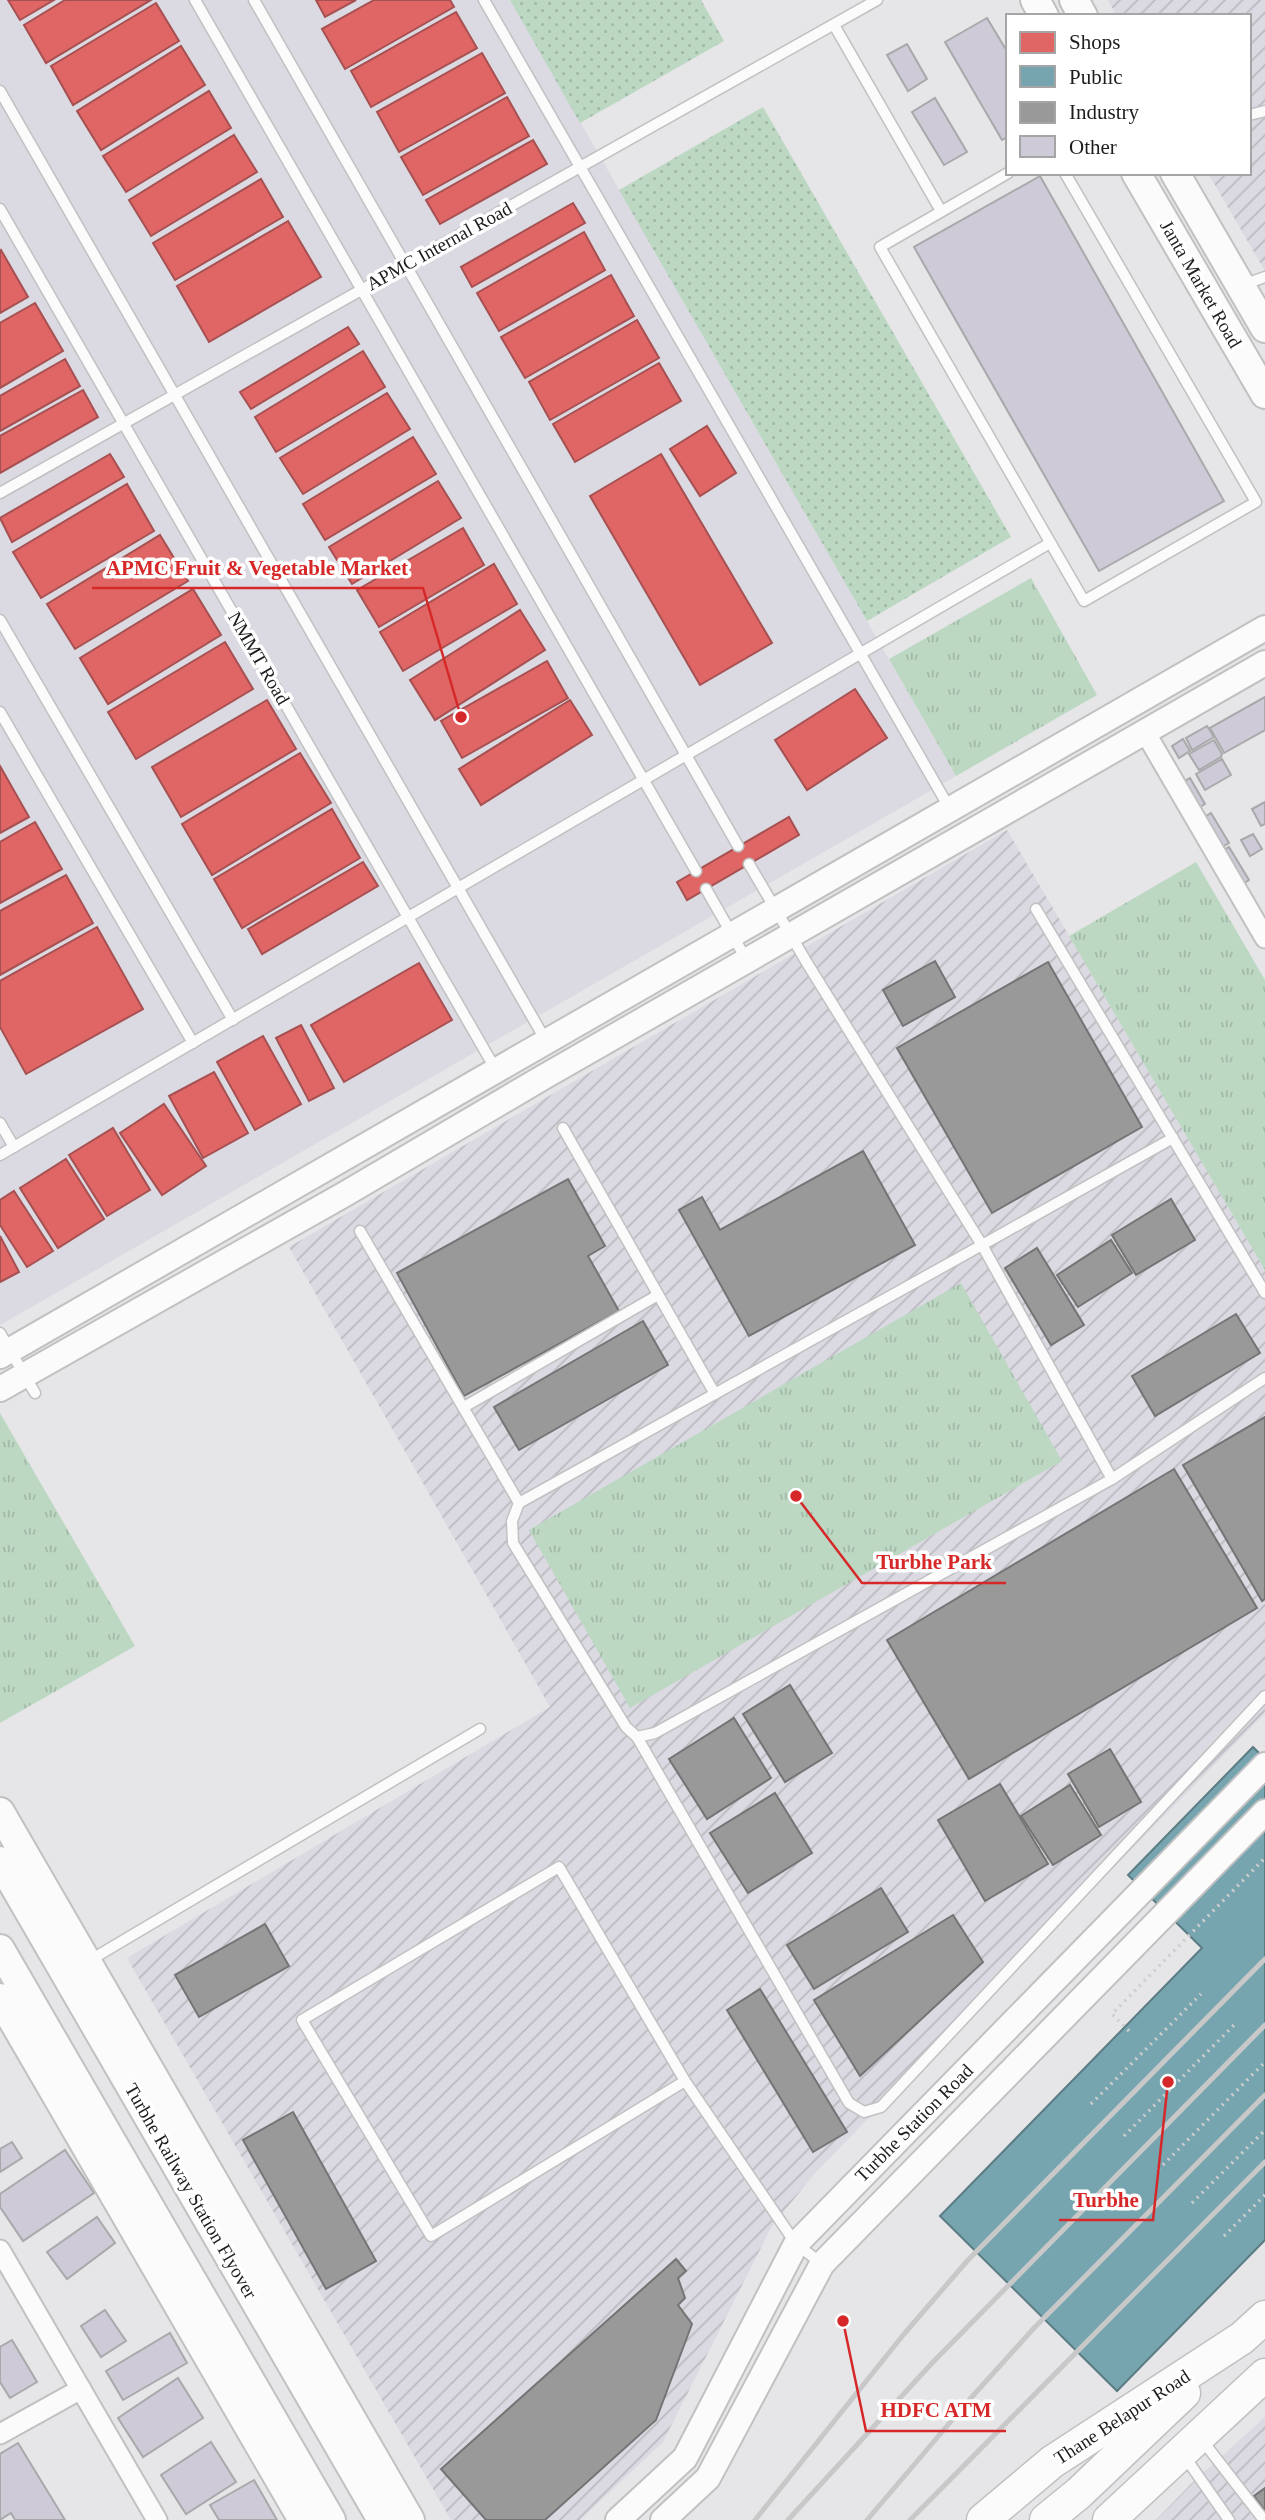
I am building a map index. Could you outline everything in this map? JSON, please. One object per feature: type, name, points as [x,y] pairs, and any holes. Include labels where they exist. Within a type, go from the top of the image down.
[{"type":"main road","name":"Janta Market Road","points":[[1137,175],[1265,394]]},
{"type":"main road","name":"Janta Market Road","points":[[1176,175],[1253,281],[1265,328]]},
{"type":"main road","points":[[0,1812],[411,2520]]},
{"type":"main road","name":"Turbhe Railway Station Flyover","points":[[0,1861],[382,2520]]},
{"type":"main road","points":[[0,1949],[331,2520]]},
{"type":"main road","points":[[2,2006],[303,2520]]},
{"type":"main road","points":[[1046,2520],[1079,2493],[1254,2328]]},
{"type":"main road","name":"Thane Belapur Road","points":[[983,2520],[1052,2462],[1254,2328]]},
{"type":"main road","points":[[1109,2520],[1265,2375]]},
{"type":"street","points":[[3,1346],[338,1180],[538,1060],[732,935],[1265,628]]},
{"type":"street","points":[[0,1389],[30,1384],[338,1180],[496,1070],[538,1060],[747,960],[1265,663]]},
{"type":"street","points":[[1145,732],[1265,938]]},
{"type":"street","name":"Turbhe Station Road","points":[[618,2520],[685,2458],[796,2244],[1265,1765]]},
{"type":"street","name":"Turbhe Station Road","points":[[663,2520],[708,2478],[822,2264],[1265,1812]]},
{"type":"street","points":[[1214,1817],[1237,1840]]},
{"type":"street","points":[[978,2058],[1001,2080]]},
{"type":"street","points":[[0,2250],[155,2519]]},
{"type":"street","points":[[0,2434],[81,2389]]},
{"type":"lane","points":[[195,0],[696,871]]},
{"type":"lane","points":[[254,0],[738,846]]},
{"type":"lane","points":[[484,0],[950,809]]},
{"type":"lane","name":"APMC Internal Road","points":[[0,493],[877,0]]},
{"type":"lane","points":[[834,24],[941,211]]},
{"type":"lane","points":[[0,91],[458,888],[538,1060]]},
{"type":"lane","points":[[1006,174],[880,247],[1084,601],[1256,502],[1066,175]]},
{"type":"lane","name":"NMMT Road","points":[[0,209],[496,1070]]},
{"type":"lane","points":[[0,1155],[1051,543]]},
{"type":"lane","points":[[0,620],[233,1020]]},
{"type":"lane","points":[[0,712],[193,1043]]},
{"type":"lane","points":[[749,864],[790,936],[982,1245],[1112,1479]]},
{"type":"lane","points":[[706,889],[747,960]]},
{"type":"lane","points":[[1036,909],[1265,1293]]},
{"type":"lane","points":[[0,1123],[14,1147]]},
{"type":"lane","points":[[563,1128],[715,1394]]},
{"type":"lane","points":[[1173,1138],[519,1503],[512,1521],[513,1543],[626,1727],[638,1737],[849,2103],[864,2112],[881,2107],[1265,1696]]},
{"type":"lane","points":[[360,1231],[519,1503]]},
{"type":"lane","points":[[464,1407],[658,1295]]},
{"type":"lane","points":[[3,1346],[30,1384]]},
{"type":"lane","points":[[638,1737],[655,1733],[1112,1479],[1265,1378]]},
{"type":"lane","points":[[87,1962],[480,1729]]},
{"type":"lane","points":[[685,2081],[430,2236],[302,2020],[559,1867],[685,2081],[796,2244],[822,2264]]},
{"type":"lane","points":[[1191,2444],[1229,2520]]},
{"type":"lane","points":[[1191,2444],[1264,2520]]},
{"type":"path","points":[[1129,2031],[1112,2014],[1265,1858]]},
{"type":"path","points":[[1091,2104],[1201,1994]]},
{"type":"path","points":[[1124,2136],[1234,2025]]},
{"type":"path","points":[[1158,2170],[1265,2062]]},
{"type":"path","points":[[1192,2203],[1265,2130]]},
{"type":"path","points":[[1224,2236],[1265,2195]]},
{"type":"shaded area","points":[[0,0],[510,0],[956,776],[0,1325]]},
{"type":"shaded area","points":[[1108,0],[1265,0],[1265,271],[1209,175],[1251,175],[1251,14],[1116,14]]},
{"type":"shaded area","points":[[1007,830],[1265,1270],[1265,1713],[816,2172],[772,2226],[663,2442],[580,2520],[451,2520],[127,1958],[550,1707],[289,1247]]},
{"type":"shaded area","points":[[1265,2417],[1265,2520],[1156,2520],[1190,2485]]},
{"type":"green space","points":[[510,0],[701,0],[724,41],[580,123]]},
{"type":"green space","points":[[763,107],[1011,537],[867,621],[619,190]]},
{"type":"green space","points":[[1031,578],[1097,695],[956,776],[889,659]]},
{"type":"green space","points":[[1196,862],[1265,980],[1265,1270],[1069,936]]},
{"type":"green space","points":[[961,1283],[1062,1461],[630,1708],[529,1530]]},
{"type":"green space","points":[[0,1413],[135,1646],[0,1723]]},
{"type":"building: Shops","points":[[8,0],[54,0],[20,20]]},
{"type":"building: Shops","points":[[65,0],[151,0],[46,63],[24,25]]},
{"type":"building: Shops","points":[[316,0],[356,0],[325,17]]},
{"type":"building: Shops","points":[[374,0],[450,0],[454,7],[345,69],[322,29]]},
{"type":"building: Shops","points":[[156,3],[179,41],[73,105],[51,66]]},
{"type":"building: Shops","points":[[456,12],[477,48],[371,107],[351,71]]},
{"type":"building: Shops","points":[[181,46],[205,85],[101,150],[77,111]]},
{"type":"building: Shops","points":[[482,53],[505,93],[399,152],[377,112]]},
{"type":"building: Shops","points":[[209,91],[231,128],[126,192],[103,156]]},
{"type":"building: Shops","points":[[507,97],[529,136],[423,195],[401,157]]},
{"type":"building: Shops","points":[[234,135],[257,172],[151,236],[129,200]]},
{"type":"building: Shops","points":[[533,140],[547,164],[440,224],[426,200]]},
{"type":"building: Shops","points":[[261,179],[283,217],[175,280],[153,243]]},
{"type":"building: Shops","points":[[573,203],[585,223],[472,287],[461,267]]},
{"type":"building: Shops","points":[[288,221],[321,277],[209,342],[177,286]]},
{"type":"building: Shops","points":[[584,232],[605,270],[499,331],[477,293]]},
{"type":"building: Shops","points":[[0,251],[28,297],[0,313]]},
{"type":"building: Shops","points":[[611,275],[634,316],[525,378],[501,337]]},
{"type":"building: Shops","points":[[35,303],[63,351],[0,388],[0,323]]},
{"type":"building: Shops","points":[[637,320],[659,358],[550,420],[529,382]]},
{"type":"building: Shops","points":[[348,327],[359,344],[251,409],[240,392]]},
{"type":"building: Shops","points":[[363,351],[385,387],[276,452],[255,417]]},
{"type":"building: Shops","points":[[65,359],[80,386],[0,431],[0,396]]},
{"type":"building: Shops","points":[[659,363],[681,401],[575,462],[553,424]]},
{"type":"building: Shops","points":[[83,390],[98,417],[0,473],[0,436]]},
{"type":"building: Shops","points":[[387,393],[410,429],[303,494],[280,458]]},
{"type":"building: Shops","points":[[707,426],[736,473],[700,496],[670,449]]},
{"type":"building: Shops","points":[[413,437],[436,474],[325,540],[303,504]]},
{"type":"building: Shops","points":[[110,454],[124,477],[12,542],[0,518]]},
{"type":"building: Shops","points":[[661,454],[772,643],[700,685],[590,496]]},
{"type":"building: Shops","points":[[438,481],[461,518],[352,584],[329,547]]},
{"type":"building: Shops","points":[[127,484],[154,531],[41,598],[13,552]]},
{"type":"building: Shops","points":[[463,528],[484,565],[379,627],[357,590]]},
{"type":"building: Shops","points":[[160,535],[188,581],[75,649],[47,604]]},
{"type":"building: Shops","points":[[494,564],[517,604],[403,671],[380,632]]},
{"type":"building: Shops","points":[[193,589],[221,635],[108,704],[80,658]]},
{"type":"building: Shops","points":[[520,610],[545,650],[435,720],[410,680]]},
{"type":"building: Shops","points":[[225,642],[253,689],[136,759],[108,712]]},
{"type":"building: Shops","points":[[547,661],[568,698],[462,758],[441,721]]},
{"type":"building: Shops","points":[[855,689],[887,738],[807,790],[775,740]]},
{"type":"building: Shops","points":[[267,700],[296,749],[181,817],[152,767]]},
{"type":"building: Shops","points":[[570,700],[592,735],[481,805],[459,769]]},
{"type":"building: Shops","points":[[300,753],[331,803],[212,875],[182,824]]},
{"type":"building: Shops","points":[[0,766],[29,817],[0,833]]},
{"type":"building: Shops","points":[[332,809],[360,858],[242,928],[214,879]]},
{"type":"building: Shops","points":[[789,817],[799,835],[687,900],[677,882]]},
{"type":"building: Shops","points":[[35,822],[62,869],[0,903],[0,842]]},
{"type":"building: Shops","points":[[363,862],[378,886],[262,954],[248,929]]},
{"type":"building: Shops","points":[[66,875],[93,923],[0,975],[0,911]]},
{"type":"building: Shops","points":[[97,927],[143,1009],[26,1074],[0,1027],[0,981]]},
{"type":"building: Shops","points":[[419,963],[452,1020],[344,1082],[311,1025]]},
{"type":"building: Shops","points":[[301,1025],[334,1088],[309,1101],[276,1038]]},
{"type":"building: Shops","points":[[263,1036],[301,1104],[255,1130],[217,1062]]},
{"type":"building: Shops","points":[[214,1072],[248,1133],[203,1158],[169,1096]]},
{"type":"building: Shops","points":[[164,1104],[206,1166],[162,1195],[120,1133]]},
{"type":"building: Shops","points":[[113,1128],[150,1190],[107,1216],[69,1155]]},
{"type":"building: Shops","points":[[66,1159],[104,1219],[58,1248],[20,1188]]},
{"type":"building: Shops","points":[[14,1191],[53,1251],[27,1267],[0,1225],[0,1200]]},
{"type":"building: Shops","points":[[0,1236],[19,1272],[0,1282]]},
{"type":"building: Public","points":[[1253,1747],[1265,1759],[1265,2240],[1117,2391],[940,2216],[1202,1948],[1128,1875]]},
{"type":"building: Industry","points":[[935,961],[955,997],[903,1026],[883,990]]},
{"type":"building: Industry","points":[[1048,962],[1142,1127],[992,1213],[897,1048]]},
{"type":"building: Industry","points":[[863,1151],[915,1245],[749,1336],[679,1210],[702,1197],[720,1230]]},
{"type":"building: Industry","points":[[568,1179],[605,1246],[588,1256],[619,1311],[464,1396],[397,1273]]},
{"type":"building: Industry","points":[[1171,1199],[1195,1240],[1136,1275],[1112,1235]]},
{"type":"building: Industry","points":[[1111,1240],[1132,1273],[1078,1307],[1057,1275]]},
{"type":"building: Industry","points":[[1037,1248],[1084,1325],[1051,1345],[1005,1268]]},
{"type":"building: Industry","points":[[1236,1314],[1260,1353],[1155,1416],[1132,1376]]},
{"type":"building: Industry","points":[[643,1321],[668,1365],[519,1450],[494,1407]]},
{"type":"building: Industry","points":[[1265,1417],[1265,1599],[1262,1601],[1183,1465]]},
{"type":"building: Industry","points":[[1174,1469],[1257,1608],[969,1779],[887,1640]]},
{"type":"building: Industry","points":[[790,1685],[832,1753],[785,1782],[743,1714]]},
{"type":"building: Industry","points":[[734,1718],[771,1778],[707,1819],[669,1759]]},
{"type":"building: Industry","points":[[1110,1749],[1141,1802],[1099,1827],[1068,1774]]},
{"type":"building: Industry","points":[[1000,1784],[1048,1864],[985,1901],[938,1820]]},
{"type":"building: Industry","points":[[1070,1785],[1101,1835],[1053,1865],[1021,1816]]},
{"type":"building: Industry","points":[[775,1793],[812,1853],[748,1893],[710,1833]]},
{"type":"building: Industry","points":[[881,1888],[908,1932],[814,1989],[787,1945]]},
{"type":"building: Industry","points":[[953,1915],[983,1962],[860,2076],[814,2000]]},
{"type":"building: Industry","points":[[265,1924],[289,1966],[199,2017],[175,1975]]},
{"type":"building: Industry","points":[[760,1989],[847,2132],[813,2152],[727,2010]]},
{"type":"building: Industry","points":[[293,2112],[376,2261],[326,2289],[243,2140]]},
{"type":"building: Industry","points":[[676,2259],[686,2271],[678,2278],[685,2298],[678,2305],[692,2324],[656,2420],[545,2520],[486,2520],[441,2469]]},
{"type":"building: Industry","points":[[1265,2488],[1265,2511],[1254,2496]]},
{"type":"building: Other","points":[[987,18],[1006,50],[1006,138],[1002,140],[945,42]]},
{"type":"building: Other","points":[[907,44],[927,79],[908,91],[887,55]]},
{"type":"building: Other","points":[[935,98],[967,152],[944,165],[912,112]]},
{"type":"building: Other","points":[[1040,176],[1224,501],[1099,571],[914,247]]},
{"type":"building: Other","points":[[1265,697],[1265,730],[1224,753],[1210,728]]},
{"type":"building: Other","points":[[1207,726],[1214,737],[1192,750],[1186,738]]},
{"type":"building: Other","points":[[1183,739],[1190,751],[1179,758],[1172,746]]},
{"type":"building: Other","points":[[1214,740],[1221,757],[1199,770],[1189,754]]},
{"type":"building: Other","points":[[1222,759],[1231,775],[1205,790],[1196,774]]},
{"type":"building: Other","points":[[1190,778],[1205,804],[1193,811],[1179,785]]},
{"type":"building: Other","points":[[1265,802],[1265,824],[1261,826],[1252,809]]},
{"type":"building: Other","points":[[1211,813],[1229,843],[1217,850],[1199,820]]},
{"type":"building: Other","points":[[1253,834],[1262,849],[1250,856],[1241,840]]},
{"type":"building: Other","points":[[1229,847],[1249,880],[1238,887],[1218,854]]},
{"type":"building: Other","points":[[12,2142],[22,2158],[0,2172],[0,2149]]},
{"type":"building: Other","points":[[65,2150],[94,2193],[23,2241],[0,2207],[0,2194]]},
{"type":"building: Other","points":[[97,2217],[115,2243],[67,2279],[47,2252]]},
{"type":"building: Other","points":[[105,2310],[126,2341],[101,2357],[81,2326]]},
{"type":"building: Other","points":[[170,2333],[187,2363],[123,2400],[106,2371]]},
{"type":"building: Other","points":[[12,2340],[37,2382],[10,2398],[0,2382],[0,2347]]},
{"type":"building: Other","points":[[178,2378],[203,2418],[143,2457],[118,2418]]},
{"type":"building: Other","points":[[211,2442],[236,2482],[186,2514],[161,2475]]},
{"type":"building: Other","points":[[18,2443],[65,2520],[15,2520],[11,2513],[0,2520],[0,2454]]},
{"type":"building: Other","points":[[254,2480],[277,2520],[219,2520],[210,2505]]},
{"type":"railway","points":[[755,2520],[904,2334],[968,2260],[1265,1959]]},
{"type":"railway","points":[[788,2520],[933,2362],[1265,2025]]},
{"type":"railway","points":[[867,2520],[1035,2327],[1265,2095]]},
{"type":"railway","points":[[910,2520],[1265,2162]]},
{"type":"place","name":"APMC Fruit & Vegetable Market","points":[[461,717]]},
{"type":"place","name":"Turbhe Park","points":[[796,1496]]},
{"type":"place","name":"Turbhe","points":[[1168,2082]]},
{"type":"place","name":"HDFC ATM","points":[[843,2321]]}]
